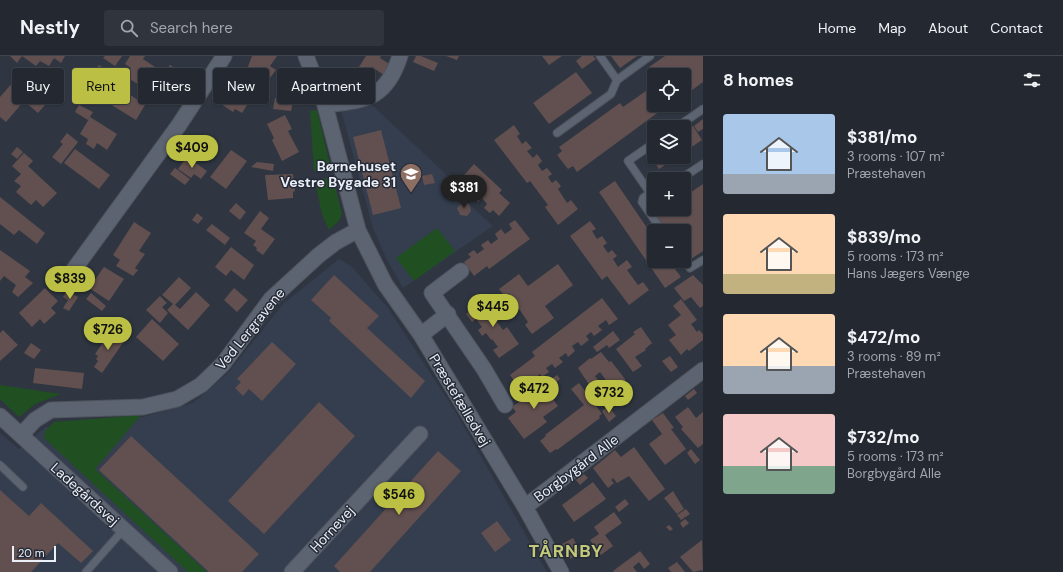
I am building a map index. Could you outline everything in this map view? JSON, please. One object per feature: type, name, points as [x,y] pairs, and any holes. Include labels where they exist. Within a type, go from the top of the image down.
[{"type":"street","points":[[67,279],[179,125],[224,56]]},
{"type":"street","name":"Præstefælledvej","points":[[306,56],[325,105],[358,230],[385,284],[421,335],[525,507],[561,572]]},
{"type":"street","points":[[325,105],[364,100],[377,93],[388,82],[396,68],[400,56]]},
{"type":"street","name":"Ved Lergravene","points":[[21,435],[35,420],[51,410],[143,407],[177,399],[201,385],[223,364],[271,299],[336,242],[358,230]]},
{"type":"street","points":[[461,271],[432,293],[448,314],[484,369],[504,405]]},
{"type":"street","points":[[421,335],[448,314]]},
{"type":"street","name":"Borgbygård Alle","points":[[525,507],[703,370]]},
{"type":"street","name":"Ladegårdsvej","points":[[1,419],[21,435],[170,572]]},
{"type":"street","name":"Hornevej","points":[[292,572],[420,434]]},
{"type":"lane","points":[[600,56],[618,80]]},
{"type":"lane","points":[[557,133],[611,94],[618,80],[650,56]]},
{"type":"lane","points":[[688,120],[703,109]]},
{"type":"lane","points":[[647,148],[628,161],[647,185]]},
{"type":"lane","points":[[691,172],[703,164]]},
{"type":"lane","points":[[647,195],[643,198],[642,202],[647,209]]},
{"type":"lane","points":[[691,267],[703,260]]},
{"type":"lane","points":[[0,465],[23,486]]},
{"type":"lane","points":[[86,572],[124,529]]},
{"type":"shaded area","name":"Børnehuset Vestre Bygade 31","points":[[372,105],[449,177],[445,182],[493,226],[403,288],[386,258],[373,228],[341,110]]},
{"type":"shaded area","points":[[339,259],[352,267],[388,308],[455,411],[547,572],[0,572],[0,433],[19,449],[46,427],[143,417],[193,403],[228,373],[283,304]]},
{"type":"green space","points":[[317,110],[331,169],[314,171],[310,111]]},
{"type":"green space","points":[[333,178],[342,214],[339,221],[329,230],[322,215],[315,180]]},
{"type":"green space","points":[[437,228],[455,251],[414,281],[396,258]]},
{"type":"green space","points":[[0,385],[61,394],[35,404],[19,417],[0,399]]},
{"type":"green space","points":[[141,415],[95,469],[207,572],[188,572],[44,438],[45,431],[54,422]]},
{"type":"building","points":[[10,56],[22,56],[17,63]]},
{"type":"building","points":[[22,56],[65,56],[61,63],[54,58],[49,66],[40,61],[36,66]]},
{"type":"building","points":[[105,56],[122,56],[115,66],[103,58]]},
{"type":"building","points":[[130,56],[145,56],[143,59],[156,68],[138,68],[138,84],[130,79],[131,68],[125,64]]},
{"type":"building","points":[[252,56],[277,56],[270,66],[276,70],[270,78],[269,68],[247,68]]},
{"type":"building","points":[[366,56],[381,56],[380,58],[391,65],[384,75],[375,68],[358,68]]},
{"type":"building","points":[[416,56],[421,56],[438,63],[434,71],[413,62]]},
{"type":"building","points":[[446,56],[459,56],[457,60]]},
{"type":"building","points":[[542,56],[562,56],[549,65]]},
{"type":"building","points":[[582,56],[593,56],[596,59],[582,69],[576,61]]},
{"type":"building","points":[[611,56],[637,56],[620,68]]},
{"type":"building","points":[[665,56],[703,56],[703,82],[691,91],[691,68],[649,67]]},
{"type":"building","points":[[170,65],[175,68],[168,68]]},
{"type":"building","points":[[576,72],[592,93],[549,124],[533,103]]},
{"type":"building","points":[[12,83],[12,104],[21,104],[6,122],[0,117],[0,97]]},
{"type":"building","points":[[646,91],[647,112],[659,112],[577,172],[573,166],[568,169],[557,155],[562,151],[559,147],[620,103],[623,107]]},
{"type":"building","points":[[130,95],[138,100],[138,104],[145,105],[136,120],[110,104],[130,104]]},
{"type":"building","points":[[275,98],[277,98],[277,104],[292,104],[291,111],[273,109]]},
{"type":"building","points":[[28,104],[46,104],[38,113]]},
{"type":"building","points":[[221,104],[248,104],[242,113],[235,109],[233,112]]},
{"type":"building","points":[[79,105],[93,112],[88,120],[75,112]]},
{"type":"building","points":[[285,115],[292,129],[288,131],[299,152],[282,161],[272,140],[274,138],[267,124]]},
{"type":"building","points":[[90,117],[117,134],[107,150],[97,143],[94,149],[86,144],[88,139],[80,134]]},
{"type":"building","points":[[703,119],[703,129],[698,132],[694,126]]},
{"type":"building","points":[[514,125],[520,134],[517,136],[522,144],[526,141],[532,148],[527,151],[533,158],[537,154],[542,161],[538,165],[542,171],[547,168],[552,174],[548,177],[552,183],[556,180],[561,186],[558,189],[567,203],[571,200],[578,209],[558,225],[545,207],[548,205],[530,181],[527,183],[494,140]]},
{"type":"building","points":[[693,126],[702,140],[691,147],[691,127]]},
{"type":"building","points":[[381,130],[401,208],[373,215],[353,137]]},
{"type":"building","points":[[67,133],[78,142],[61,164],[52,157],[63,144],[60,142]]},
{"type":"building","points":[[17,147],[23,152],[17,159],[11,154]]},
{"type":"building","points":[[75,149],[110,175],[99,189],[64,163]]},
{"type":"building","points":[[231,150],[247,161],[226,189],[210,177]]},
{"type":"building","points":[[24,153],[33,161],[28,166],[57,193],[43,207],[36,200],[31,205],[16,192],[21,186],[14,181],[21,174],[12,166]]},
{"type":"building","points":[[187,157],[207,171],[201,179],[194,174],[191,178],[178,169]]},
{"type":"building","points":[[257,162],[274,164],[273,171],[251,167]]},
{"type":"building","points":[[474,164],[502,190],[499,193],[510,203],[499,216],[493,210],[490,213],[484,208],[487,204],[482,198],[478,202],[472,196],[475,192],[469,186],[465,190],[457,183]]},
{"type":"building","points":[[656,164],[666,164],[659,169]]},
{"type":"building","points":[[175,168],[190,179],[185,185],[170,174]]},
{"type":"building","points":[[293,174],[295,191],[293,192],[293,198],[268,200],[265,175]]},
{"type":"building","points":[[432,174],[435,183],[424,185],[422,176]]},
{"type":"building","points":[[615,181],[647,228],[647,262],[599,192]]},
{"type":"building","points":[[703,184],[703,251],[691,259],[691,224],[662,224],[656,216],[691,216],[691,192]]},
{"type":"building","points":[[0,197],[45,233],[37,244],[19,230],[14,235],[0,224]]},
{"type":"building","points":[[236,203],[246,212],[240,220],[229,211]]},
{"type":"building","points":[[462,203],[469,204],[471,211],[467,216],[460,215],[457,208]]},
{"type":"building","points":[[260,211],[269,218],[261,229],[275,239],[263,255],[256,250],[257,248],[253,245],[256,241],[244,233]]},
{"type":"building","points":[[197,213],[203,218],[198,224],[192,220]]},
{"type":"building","points":[[515,220],[530,239],[489,269],[487,266],[474,276],[464,262],[471,257],[468,254],[474,250],[477,254],[484,249],[481,245],[488,240],[491,244],[498,239],[495,234],[501,229],[505,234],[512,229],[509,224]]},
{"type":"building","points":[[590,221],[596,229],[592,231],[597,239],[602,236],[607,243],[603,246],[608,253],[612,250],[617,256],[613,259],[618,267],[627,260],[632,267],[627,270],[638,285],[643,282],[649,290],[629,305],[607,276],[602,280],[570,236]]},
{"type":"building","points":[[134,222],[151,233],[139,251],[145,254],[135,268],[138,270],[133,276],[116,266],[120,260],[113,255]]},
{"type":"building","points":[[212,224],[230,238],[225,245],[206,230]]},
{"type":"building","points":[[231,247],[254,265],[244,280],[231,270],[226,276],[215,267]]},
{"type":"building","points":[[0,250],[30,271],[25,277],[33,283],[18,297],[12,292],[16,285],[4,276],[0,281]]},
{"type":"building","points":[[558,264],[573,285],[545,306],[554,318],[532,334],[525,325],[528,322],[519,309],[515,312],[510,305],[515,301],[509,293],[505,297],[499,289],[519,274],[528,286]]},
{"type":"building","points":[[104,267],[124,279],[109,301],[89,288]]},
{"type":"building","points":[[651,268],[674,268],[681,277],[665,288]]},
{"type":"building","points":[[334,275],[379,316],[367,328],[425,381],[411,398],[329,321],[331,318],[311,300]]},
{"type":"building","points":[[693,275],[703,285],[703,306],[700,308],[691,297],[684,301],[674,288]]},
{"type":"building","points":[[179,277],[191,288],[175,305],[180,309],[196,292],[210,305],[188,330],[167,310],[173,304],[162,295]]},
{"type":"building","points":[[45,288],[58,301],[51,308],[56,313],[44,324],[40,319],[32,327],[19,313]]},
{"type":"building","points":[[234,288],[248,300],[237,312],[224,300]]},
{"type":"building","points":[[67,290],[78,297],[69,311],[63,308],[68,300],[63,297]]},
{"type":"building","points":[[91,293],[106,306],[102,311],[86,299]]},
{"type":"building","points":[[160,296],[167,303],[162,307],[168,313],[160,323],[146,310]]},
{"type":"building","points":[[602,298],[618,319],[609,325],[606,320],[598,326],[602,330],[594,336],[591,332],[586,336],[589,340],[581,346],[578,342],[572,346],[575,351],[568,357],[566,353],[559,358],[563,362],[555,368],[552,364],[546,368],[549,372],[542,377],[540,374],[534,379],[536,382],[530,386],[528,383],[520,389],[510,375],[535,356],[532,352]]},
{"type":"building","points":[[486,299],[497,316],[494,318],[503,330],[507,327],[519,344],[499,358],[493,350],[498,347],[492,339],[491,340],[486,333],[482,336],[478,330],[482,327],[476,319],[472,322],[466,314]]},
{"type":"building","points":[[681,299],[697,320],[691,324],[697,332],[699,330],[703,334],[703,340],[689,351],[687,349],[681,355],[669,340],[676,335],[668,325],[681,315],[673,306]]},
{"type":"building","points":[[152,319],[179,344],[163,361],[136,337]]},
{"type":"building","points":[[111,324],[116,328],[113,333],[108,329]]},
{"type":"building","points":[[641,327],[652,343],[645,349],[646,350],[635,357],[642,366],[633,372],[616,349],[635,334],[633,332]]},
{"type":"building","points":[[3,330],[18,345],[0,361],[0,333]]},
{"type":"building","points":[[613,331],[620,340],[609,348],[607,345],[597,352],[593,347]]},
{"type":"building","points":[[111,332],[125,340],[102,373],[94,367],[98,361],[96,359],[98,356],[95,354],[104,341],[107,343],[108,341],[106,339]]},
{"type":"building","points":[[272,342],[296,364],[262,401],[249,389],[243,396],[235,388],[241,382],[237,379]]},
{"type":"building","points":[[31,343],[41,350],[34,359],[24,353]]},
{"type":"building","points":[[601,352],[609,362],[611,361],[625,379],[625,381],[613,390],[600,372],[595,376],[600,383],[592,389],[578,368],[590,358],[591,359]]},
{"type":"building","points":[[670,356],[678,367],[671,372],[662,361]]},
{"type":"building","points":[[35,368],[84,373],[82,389],[33,383]]},
{"type":"building","points":[[557,375],[560,379],[546,390],[558,406],[543,417],[547,422],[524,439],[508,418],[516,412],[512,407]]},
{"type":"building","points":[[579,383],[602,414],[599,416],[600,418],[557,450],[556,449],[550,453],[540,441],[546,436],[545,435],[584,405],[571,389]]},
{"type":"building","points":[[694,389],[697,393],[688,400],[685,396]]},
{"type":"building","points":[[319,402],[355,436],[264,534],[228,501]]},
{"type":"building","points":[[608,406],[616,416],[609,422],[602,411]]},
{"type":"building","points":[[688,407],[696,418],[703,412],[703,444],[698,448],[681,429],[683,427],[675,417]]},
{"type":"building","points":[[663,413],[674,428],[671,429],[686,449],[665,465],[649,444],[662,434],[652,420]]},
{"type":"building","points":[[131,436],[259,554],[242,572],[209,572],[99,470]]},
{"type":"building","points":[[634,447],[665,489],[649,501],[629,476],[617,483],[613,478],[611,480],[614,483],[608,488],[593,468],[615,450],[621,457]]},
{"type":"building","points":[[691,449],[700,460],[695,464],[687,453]]},
{"type":"building","points":[[438,451],[461,471],[370,572],[340,572],[334,566]]},
{"type":"building","points":[[584,474],[588,478],[580,485],[576,480]]},
{"type":"building","points":[[593,482],[606,499],[574,522],[562,505]]},
{"type":"building","points":[[0,490],[29,516],[41,503],[93,551],[81,563],[58,543],[31,572],[0,572]]},
{"type":"building","points":[[673,491],[684,509],[677,514],[664,498]]},
{"type":"building","points":[[625,499],[629,504],[619,512],[615,507]]},
{"type":"building","points":[[686,509],[690,514],[681,520],[677,515]]},
{"type":"building","points":[[614,512],[622,523],[605,535],[613,546],[601,555],[590,540],[599,534],[594,527]]},
{"type":"building","points":[[685,519],[689,523],[683,528],[680,523]]},
{"type":"building","points":[[497,521],[511,540],[495,552],[481,533]]},
{"type":"building","points":[[669,525],[673,529],[670,531],[666,527]]},
{"type":"building","points":[[573,538],[581,553],[570,559],[562,544]]},
{"type":"building","points":[[702,540],[703,572],[702,570],[693,572],[680,557]]},
{"type":"building","points":[[640,551],[650,564],[644,569],[639,562],[633,567],[637,572],[613,571]]},
{"type":"building","points":[[677,562],[685,572],[671,572],[668,568]]},
{"type":"place","name":"Børnehuset Vestre Bygade 31","points":[[411,194]]},
{"type":"district","name":"TÅRNBY","points":[[566,551]]}]
